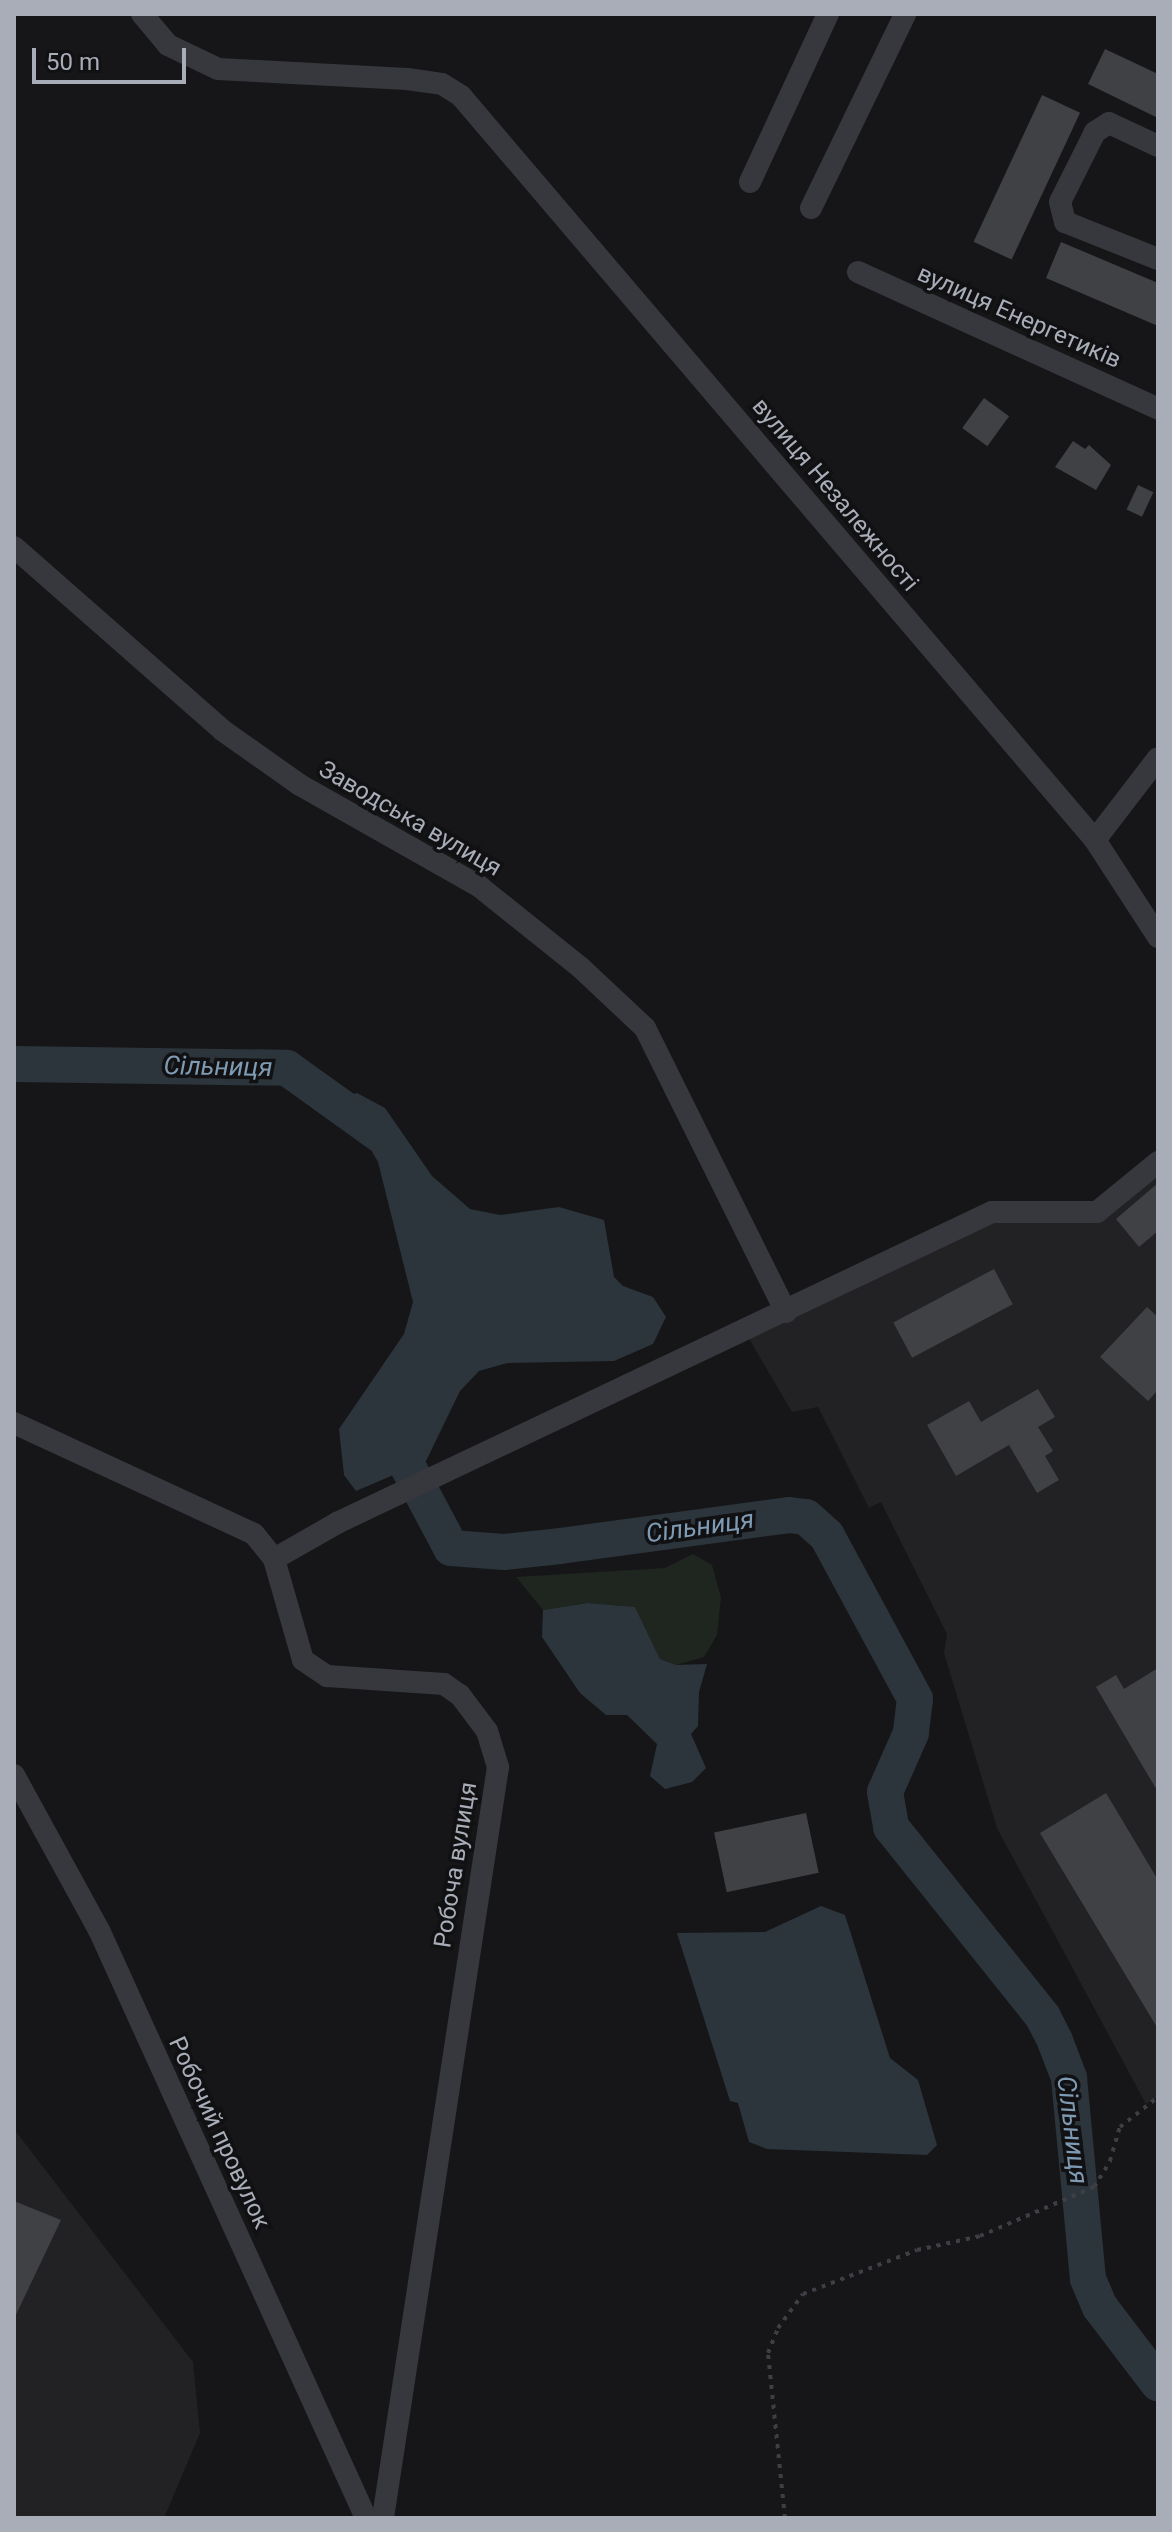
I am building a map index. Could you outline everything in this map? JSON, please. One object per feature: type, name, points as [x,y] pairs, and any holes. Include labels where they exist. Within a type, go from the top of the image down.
[{"type":"street","name":"вулиця Незалежності","points":[[142,14],[168,45],[218,69],[407,79],[442,84],[461,96],[1095,840],[1158,937]]},
{"type":"street","points":[[750,182],[828,14]]},
{"type":"street","points":[[811,208],[905,14]]},
{"type":"street","points":[[1158,146],[1109,123],[1095,132],[1060,202],[1065,222],[1158,259]]},
{"type":"street","name":"вулиця Енергетиків","points":[[858,272],[1158,409]]},
{"type":"street","name":"Заводська вулиця","points":[[14,547],[222,730],[300,785],[480,887],[580,967],[645,1028],[786,1312]]},
{"type":"street","points":[[1095,840],[1158,758]]},
{"type":"street","points":[[274,1559],[337,1523],[992,1212],[1097,1212],[1158,1162]]},
{"type":"street","name":"Робоча вулиця","points":[[14,1423],[254,1534],[274,1559],[303,1660],[327,1676],[444,1684],[460,1695],[487,1731],[498,1767],[383,2518]]},
{"type":"street","name":"Робочий провулок","points":[[14,1775],[99,1930],[366,2518]]},
{"type":"path","points":[[785,2518],[768,2353],[803,2294],[917,2250],[980,2236],[1094,2187],[1110,2161],[1120,2127],[1158,2097]]},
{"type":"shaded area","points":[[357,1093],[385,1108],[432,1176],[470,1209],[500,1215],[559,1207],[604,1220],[614,1277],[623,1286],[653,1297],[666,1317],[653,1344],[614,1361],[507,1363],[479,1371],[460,1391],[426,1461],[356,1491],[344,1475],[339,1429],[404,1334],[413,1302],[378,1162],[362,1134],[336,1108],[344,1097]]},
{"type":"shaded area","points":[[1158,1162],[1158,2097],[1146,2104],[997,1828],[944,1653],[947,1634],[881,1502],[869,1508],[818,1407],[792,1412],[745,1332],[992,1212],[1097,1212]]},
{"type":"shaded area","points":[[693,1554],[712,1565],[721,1598],[717,1635],[704,1657],[676,1665],[660,1659],[635,1607],[588,1603],[543,1610],[516,1577],[665,1568]]},
{"type":"shaded area","points":[[588,1603],[635,1607],[660,1659],[676,1665],[707,1664],[699,1692],[698,1726],[691,1734],[706,1768],[692,1782],[665,1789],[650,1776],[657,1744],[627,1715],[606,1715],[580,1693],[542,1637],[543,1610]]},
{"type":"shaded area","points":[[821,1906],[845,1915],[890,2058],[918,2080],[937,2145],[927,2155],[767,2149],[749,2142],[738,2103],[730,2101],[677,1933],[765,1932]]},
{"type":"shaded area","points":[[14,2129],[193,2362],[200,2433],[164,2518],[14,2518]]},
{"type":"building","points":[[1105,49],[1158,74],[1158,118],[1088,84]]},
{"type":"building","points":[[1042,95],[1080,113],[1012,260],[974,242]]},
{"type":"building","points":[[1061,242],[1158,283],[1158,326],[1046,278]]},
{"type":"building","points":[[984,398],[1009,416],[987,446],[962,428]]},
{"type":"building","points":[[1073,441],[1085,449],[1089,445],[1111,465],[1096,490],[1055,467]]},
{"type":"building","points":[[1138,485],[1153,492],[1142,517],[1127,509]]},
{"type":"building","points":[[1158,1183],[1158,1231],[1139,1247],[1116,1219]]},
{"type":"building","points":[[994,1269],[1013,1304],[912,1358],[893,1323]]},
{"type":"building","points":[[1147,1307],[1158,1317],[1158,1390],[1148,1401],[1100,1357]]},
{"type":"building","points":[[1038,1389],[1055,1417],[1038,1427],[1053,1451],[1045,1456],[1059,1480],[1037,1493],[1009,1445],[956,1476],[927,1425],[969,1401],[981,1422]]},
{"type":"building","points":[[1158,1668],[1158,1792],[1096,1687],[1116,1675],[1124,1689]]},
{"type":"building","points":[[1106,1793],[1158,1880],[1158,2029],[1040,1833]]},
{"type":"building","points":[[806,1813],[819,1873],[727,1892],[714,1833]]},
{"type":"building","points":[[14,2201],[61,2220],[14,2319]]},
{"type":"waterway","name":"Сільниця","points":[[14,1064],[287,1068],[379,1134]]},
{"type":"waterway","name":"Сільниця","points":[[400,1424],[399,1450],[451,1548],[504,1552],[789,1515],[806,1517],[827,1536],[915,1699],[911,1733],[885,1792],[891,1827],[1043,2017],[1055,2041],[1069,2078],[1088,2279],[1100,2307],[1158,2383]]}]
